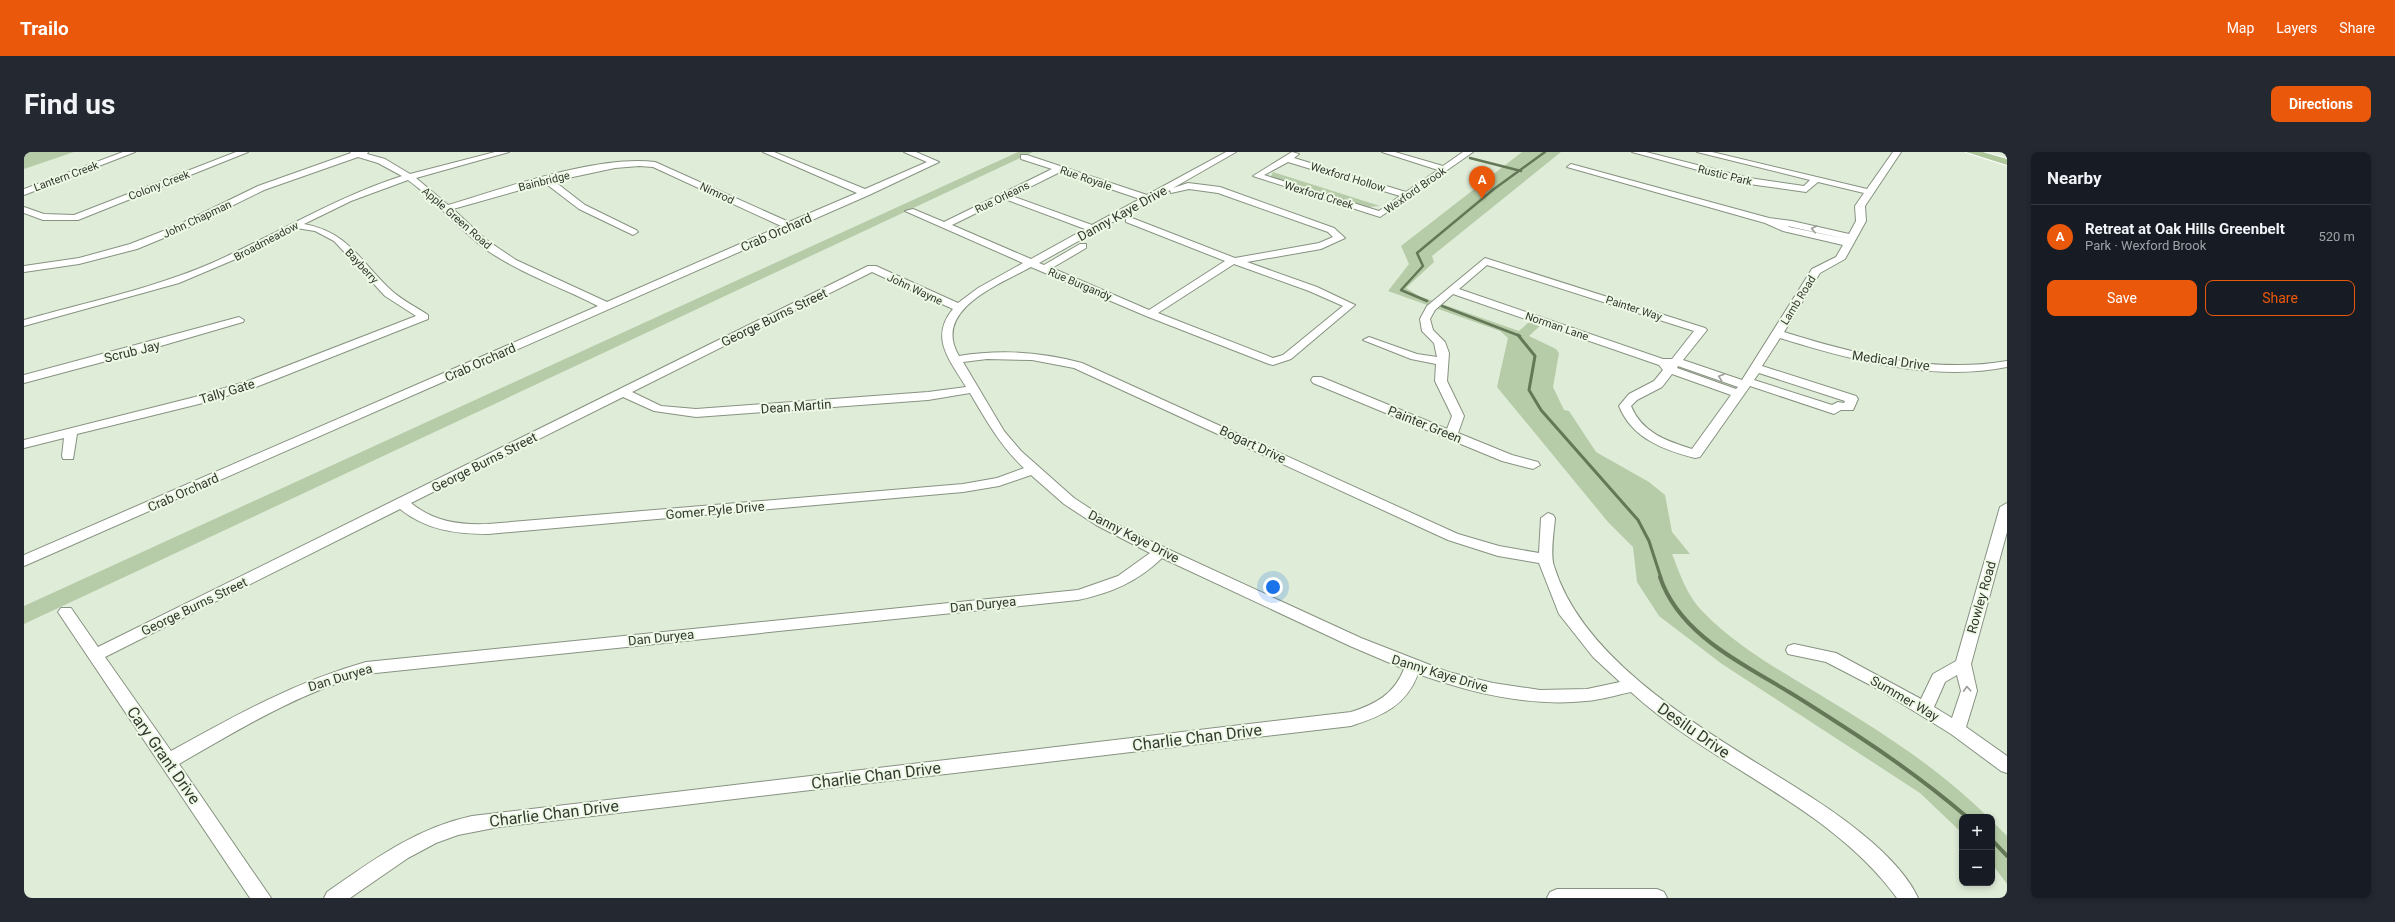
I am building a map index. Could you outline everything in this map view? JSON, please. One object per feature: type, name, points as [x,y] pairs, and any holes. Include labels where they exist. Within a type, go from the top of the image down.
[{"type":"main road","points":[[1971,152],[2007,162]]},
{"type":"main road","points":[[1998,152],[2007,154]]},
{"type":"street","name":"Lantern Creek","points":[[24,192],[132,152]]},
{"type":"street","name":"Colony Creek","points":[[24,210],[43,217],[75,218],[244,152]]},
{"type":"street","name":"Broadmeadow","points":[[24,323],[135,294],[186,277],[244,253],[349,198],[409,177],[505,152]]},
{"type":"street","points":[[768,152],[866,192]]},
{"type":"street","name":"Crab Orchard","points":[[24,561],[935,162],[908,152]]},
{"type":"street","name":"Danny Kaye Drive","points":[[1232,152],[1148,199],[1125,218],[1094,229],[982,290],[958,307],[950,319],[946,332],[948,345],[999,432],[1032,470],[1069,501],[1101,522],[1413,667],[1471,685],[1527,694],[1557,696],[1591,694],[1633,685]]},
{"type":"street","points":[[1288,159],[1299,152]]},
{"type":"street","points":[[1386,152],[1444,169]]},
{"type":"street","name":"Wexford Brook","points":[[1380,214],[1469,152]]},
{"type":"street","name":"Rustic Park","points":[[1636,152],[1769,185],[1798,190],[1806,189],[1815,181]]},
{"type":"street","name":"Rustic Park","points":[[1701,152],[1868,194]]},
{"type":"street","name":"Lamb Road","points":[[1695,454],[1744,387],[1816,271],[1835,263],[1850,241],[1861,221],[1860,206],[1897,152]]},
{"type":"street","name":"Apple Green Road","points":[[358,153],[373,155],[409,177],[499,254],[519,266],[582,292],[607,306]]},
{"type":"street","name":"John Chapman","points":[[24,269],[92,258],[140,244],[169,233],[260,189],[324,164],[358,153]]},
{"type":"street","name":"Rue Royale","points":[[1024,157],[1148,199]]},
{"type":"street","name":"Wexford Creek","points":[[1288,159],[1258,176],[1380,214]]},
{"type":"street","name":"Wexford Hollow","points":[[1288,159],[1408,195]]},
{"type":"street","name":"Bainbridge","points":[[446,208],[547,180],[644,162]]},
{"type":"street","name":"Nimrod","points":[[644,162],[655,165],[789,226]]},
{"type":"street","points":[[1571,167],[1768,221],[1786,230],[1850,241]]},
{"type":"street","name":"Rue Orleans","points":[[945,225],[1060,169]]},
{"type":"street","points":[[547,180],[582,207],[633,232]]},
{"type":"street","points":[[1044,269],[1125,218],[1179,188],[1201,186],[1220,190],[1331,230],[1340,238],[1321,246],[1230,262],[1150,314]]},
{"type":"street","points":[[1004,196],[1094,229]]},
{"type":"street","name":"Rue Burgandy","points":[[910,211],[1150,314],[1273,362],[1281,361],[1350,305],[1313,289],[1236,261]]},
{"type":"street","points":[[1125,218],[1203,250],[1236,261]]},
{"type":"street","name":"Bayberry","points":[[296,225],[316,229],[337,239],[388,294],[424,317]]},
{"type":"street","name":"Painter Way","points":[[1451,435],[1458,416],[1441,381],[1444,342],[1428,331],[1425,319],[1431,308],[1485,260],[1701,330],[1670,365],[1658,384],[1633,397],[1625,406],[1628,417],[1638,429],[1652,438],[1695,454]]},
{"type":"street","name":"John Wayne","points":[[872,268],[958,307]]},
{"type":"street","name":"George Burns Street","points":[[95,655],[872,268]]},
{"type":"street","name":"Norman Lane","points":[[1451,290],[1670,365],[1744,387],[1834,410],[1838,406],[1849,406],[1852,399],[1756,368]]},
{"type":"street","name":"Tally Gate","points":[[24,444],[71,431],[192,402],[252,384],[424,317]]},
{"type":"street","name":"Scrub Jay","points":[[24,379],[136,350],[239,320]]},
{"type":"street","name":"Medical Drive","points":[[1777,333],[1842,353],[1888,362],[1953,367],[2006,365]]},
{"type":"street","points":[[1369,340],[1415,357],[1443,361]]},
{"type":"street","name":"Bogart Drive","points":[[956,360],[989,355],[1013,355],[1051,358],[1078,365],[1453,537],[1498,551],[1545,559]]},
{"type":"street","name":"Painter Green","points":[[1317,380],[1507,458],[1533,465]]},
{"type":"street","name":"Dean Martin","points":[[623,392],[650,408],[676,413],[696,413],[928,396],[973,389]]},
{"type":"street","points":[[68,456],[71,431]]},
{"type":"street","name":"Gomer Pyle Drive","points":[[402,503],[424,520],[442,526],[488,529],[963,488],[999,482],[1032,470]]},
{"type":"street","name":"Rowley Road","points":[[1957,729],[1968,691],[1963,664],[2007,507]]},
{"type":"street","name":"Desilu Drive","points":[[1548,518],[1544,536],[1545,559],[1548,574],[1562,604],[1578,629],[1633,685],[1704,739],[1828,817],[1873,857],[1908,898]]},
{"type":"street","name":"Dan Duryea","points":[[169,761],[280,698],[314,683],[366,668],[1078,595],[1108,588],[1128,580],[1143,569],[1161,551]]},
{"type":"street","name":"Cary Grant Drive","points":[[66,612],[261,898]]},
{"type":"street","name":"Summer Way","points":[[1794,650],[1830,657],[1925,708],[1957,729],[2007,766]]},
{"type":"street","points":[[1925,708],[1939,678],[1963,664]]},
{"type":"street","name":"Charlie Chan Drive","points":[[334,898],[419,842],[444,831],[468,825],[499,819],[1351,719],[1373,712],[1401,694],[1407,685],[1413,667]]},
{"type":"street","points":[[1557,898],[1656,898]]},
{"type":"green space","points":[[24,152],[74,152],[24,169]]},
{"type":"green space","points":[[1018,152],[1033,152],[24,624],[24,606]]},
{"type":"green space","points":[[1522,152],[1561,152],[1432,256],[1434,262],[1406,288],[1419,296],[1519,331],[1529,322],[1541,325],[1529,336],[1556,349],[1559,353],[1553,387],[1564,410],[1569,411],[1596,452],[1649,482],[1665,495],[1672,532],[1690,554],[1672,554],[1688,592],[1697,606],[1716,625],[1760,658],[1866,723],[1930,767],[1985,814],[1959,814],[1959,830],[1920,793],[1722,664],[1659,616],[1637,582],[1633,547],[1608,522],[1497,387],[1508,338],[1500,331],[1388,291],[1409,264],[1401,246]]},
{"type":"green space","points":[[1273,172],[1380,206],[1367,207],[1281,180],[1271,176]]},
{"type":"green space","points":[[1995,824],[2007,836],[2007,884],[1995,868]]},
{"type":"waterway","points":[[1519,171],[1545,152]]},
{"type":"waterway","points":[[1470,158],[1519,171]]},
{"type":"waterway","points":[[1427,301],[1401,290],[1423,266],[1417,253],[1494,189],[1519,171]]},
{"type":"waterway","points":[[1442,306],[1518,335]]},
{"type":"waterway","points":[[1518,335],[1535,356],[1529,390],[1541,410],[1638,520],[1649,541],[1661,578]]},
{"type":"waterway","points":[[1660,577],[1669,597],[1681,615],[1714,645],[1732,658],[1872,745],[1963,814]]},
{"type":"waterway","points":[[1995,843],[2007,856]]},
{"type":"place","name":"Retreat at Oak Hills Greenbelt","points":[[1482,199]]}]
